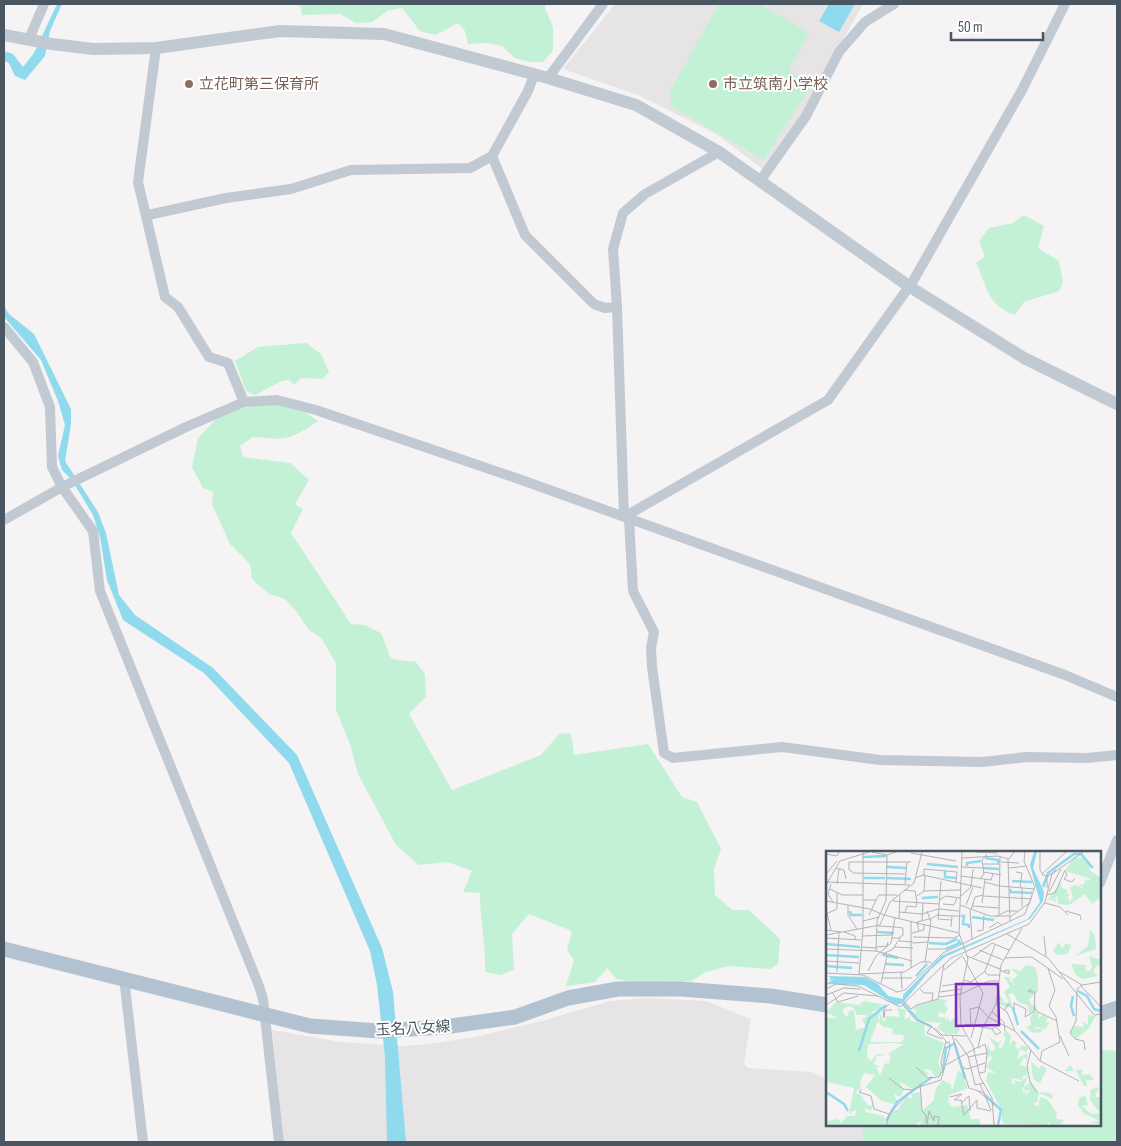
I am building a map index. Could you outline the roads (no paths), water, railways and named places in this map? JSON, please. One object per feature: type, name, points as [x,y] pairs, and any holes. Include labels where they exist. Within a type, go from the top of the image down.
[{"type":"main road","name":"玉名八女線","points":[[4,949],[310,1026],[380,1031],[444,1027],[515,1017],[568,998],[618,988],[681,989],[771,996],[826,1005]]},
{"type":"main road","points":[[1101,1014],[1117,1008]]},
{"type":"street","points":[[31,40],[44,4]]},
{"type":"street","points":[[548,78],[603,4]]},
{"type":"street","points":[[760,181],[806,116],[840,52],[865,22],[894,4]]},
{"type":"street","points":[[627,518],[828,400],[910,287],[1022,90],[1065,4]]},
{"type":"street","points":[[4,35],[50,44],[93,49],[156,48],[280,31],[384,34],[548,78],[636,105],[718,152],[910,287],[1024,358],[1117,404]]},
{"type":"street","points":[[156,48],[138,182],[148,216],[165,297],[178,307],[209,357],[228,363],[244,402]]},
{"type":"street","points":[[148,216],[226,198],[291,189],[351,170],[470,168],[492,156],[528,91],[534,75]]},
{"type":"street","points":[[718,152],[645,194],[623,213],[613,250],[627,518],[633,591],[654,632],[651,648],[652,667],[664,753],[673,758],[782,747],[880,760],[982,762],[1026,757],[1087,758],[1117,756]]},
{"type":"street","points":[[492,156],[525,235],[594,304],[605,308],[617,307]]},
{"type":"street","points":[[4,327],[33,362],[50,406],[52,467],[71,483],[92,531],[100,591],[259,986],[263,999],[279,1142]]},
{"type":"street","points":[[4,520],[71,483],[186,427],[244,402],[277,400],[316,410],[627,518],[1065,675],[1117,696]]},
{"type":"street","points":[[1101,880],[1117,840]]},
{"type":"street","points":[[124,978],[143,1142]]},
{"type":"water","points":[[57,4],[62,4],[50,31],[45,56],[25,80],[15,76],[9,63],[4,61],[4,51],[13,54],[23,67],[34,53]]},
{"type":"water","points":[[829,4],[855,4],[839,32],[819,21]]},
{"type":"water","points":[[4,306],[9,314],[34,334],[71,409],[71,424],[65,461],[98,512],[106,533],[119,595],[135,615],[213,668],[297,755],[382,948],[393,992],[406,1142],[387,1142],[385,1057],[377,985],[370,951],[289,763],[204,673],[123,620],[107,580],[100,537],[93,515],[72,480],[62,470],[58,456],[65,425],[58,401],[41,360],[4,317]]},
{"type":"place","name":"立花町第三保育所","points":[[189,84]]},
{"type":"place","name":"市立筑南小学校","points":[[713,84]]}]
